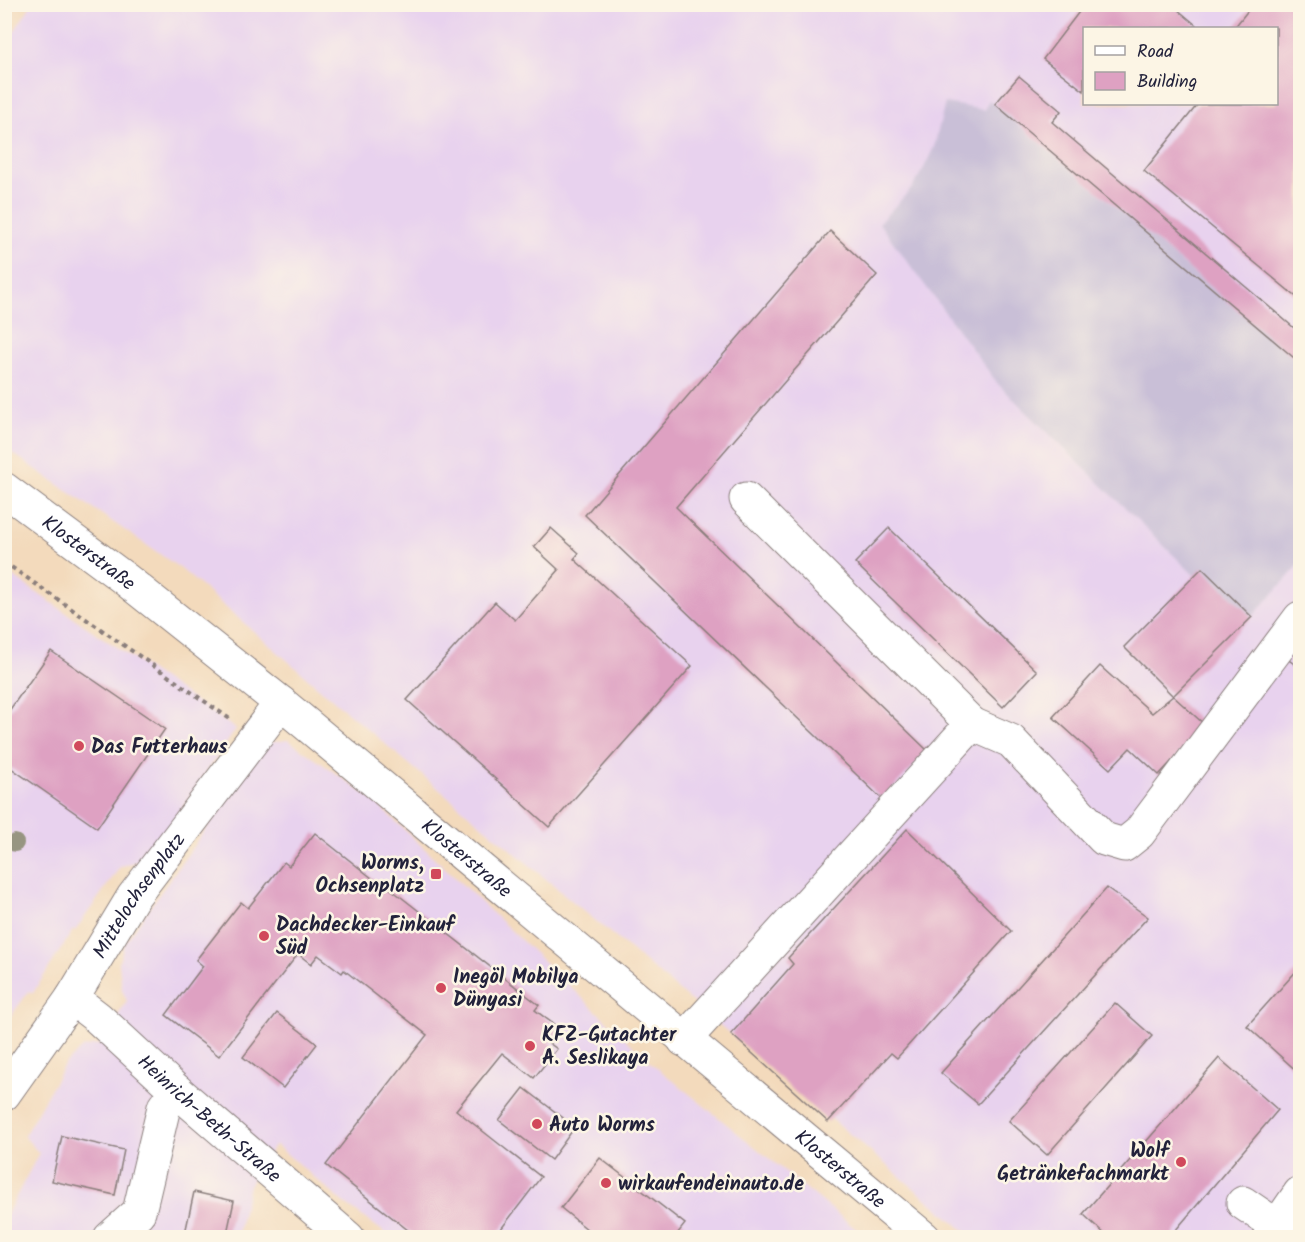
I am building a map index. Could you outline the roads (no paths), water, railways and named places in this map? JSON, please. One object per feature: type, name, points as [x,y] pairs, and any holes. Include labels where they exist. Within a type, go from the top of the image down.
[{"type":"street","name":"Klosterstraße","points":[[4,489],[125,579],[281,704],[924,1238]]},
{"type":"street","points":[[746,499],[972,724],[1011,741],[1104,839],[1124,845],[1139,833],[1300,618]]},
{"type":"street","name":"Mittelochsenplatz","points":[[4,1094],[72,998],[133,897],[281,704]]},
{"type":"street","points":[[684,1040],[972,724]]},
{"type":"street","name":"Heinrich-Beth-Straße","points":[[72,998],[98,1018],[177,1091],[348,1238]]},
{"type":"street","points":[[110,1238],[139,1212],[164,1107],[177,1091]]},
{"type":"street","points":[[1243,1203],[1273,1232],[1300,1193]]},
{"type":"place","name":"Das Futterhaus","points":[[79,746]]},
{"type":"place","name":"Worms, Ochsenplatz","points":[[436,874]]},
{"type":"place","name":"Dachdecker-Einkauf Süd","points":[[264,936]]},
{"type":"place","name":"Inegöl Mobilya Dünyasi","points":[[441,988]]},
{"type":"place","name":"KFZ-Gutachter A. Seslikaya","points":[[530,1046]]},
{"type":"place","name":"Auto Worms","points":[[537,1124]]},
{"type":"place","name":"Wolf Getränkefachmarkt","points":[[1181,1162]]},
{"type":"place","name":"wirkaufendeinauto.de","points":[[606,1183]]}]
